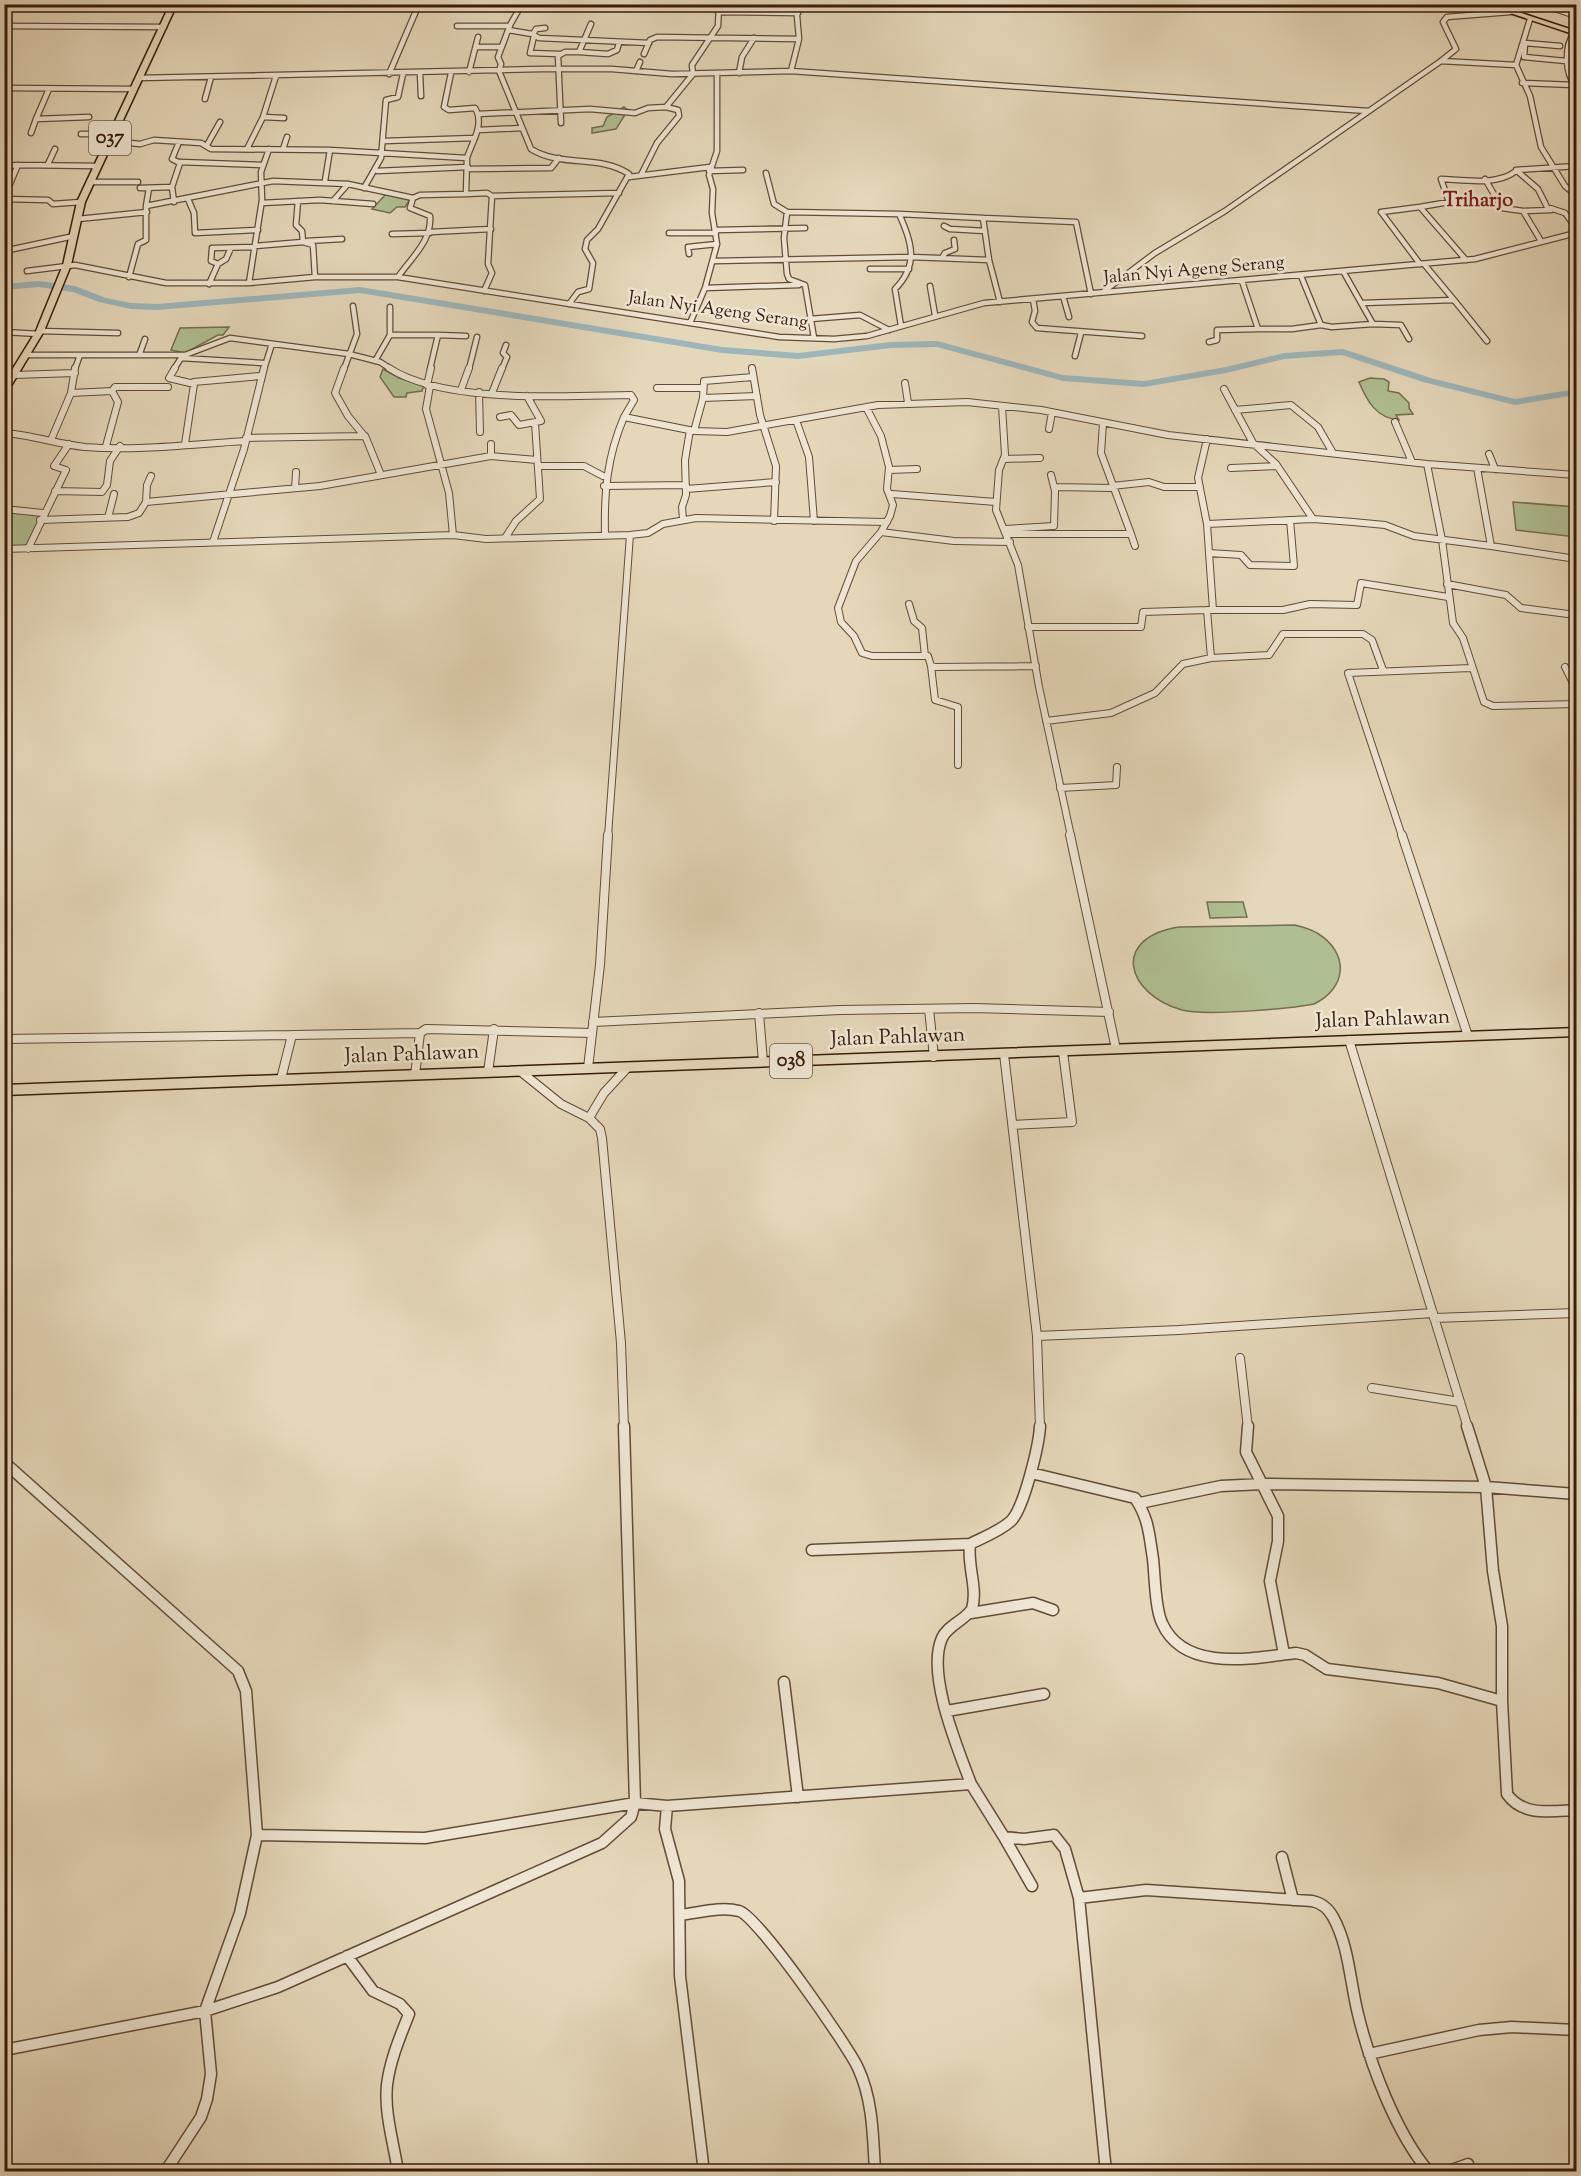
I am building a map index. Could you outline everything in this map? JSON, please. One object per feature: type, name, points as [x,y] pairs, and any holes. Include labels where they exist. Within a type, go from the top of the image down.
[{"type":"main road","name":"037","points":[[6,387],[40,333],[67,265],[81,202],[89,182],[174,4]]},
{"type":"main road","points":[[1486,4],[1575,33]]},
{"type":"main road","name":"Jalan Pahlawan","points":[[4,1090],[520,1071],[589,1063],[628,1067],[1576,1032]]},
{"type":"street","points":[[389,73],[419,4]]},
{"type":"street","points":[[522,4],[498,55],[501,61],[499,71],[534,152],[559,158],[596,161],[618,167],[629,177],[710,169],[743,170]]},
{"type":"street","points":[[666,4],[679,7],[688,4]]},
{"type":"street","points":[[666,107],[693,74],[692,65],[712,38],[718,22],[719,4]]},
{"type":"street","points":[[791,71],[799,39],[796,4]]},
{"type":"street","points":[[1541,4],[1576,16]]},
{"type":"street","points":[[718,12],[798,13]]},
{"type":"street","points":[[1101,293],[1155,253],[1225,211],[1441,62],[1456,49],[1443,22],[1447,17],[1510,12]]},
{"type":"street","points":[[1530,19],[1516,65],[1522,83],[1530,96],[1540,147],[1565,186],[1576,195]]},
{"type":"street","points":[[579,52],[591,24]]},
{"type":"street","points":[[4,26],[164,27]]},
{"type":"street","points":[[457,26],[509,28],[533,35],[583,40],[649,43]]},
{"type":"street","points":[[545,28],[537,29],[533,35],[530,54],[612,53],[617,50],[619,43]]},
{"type":"street","points":[[1575,33],[1568,39],[1568,61],[1576,94]]},
{"type":"street","points":[[469,72],[478,37]]},
{"type":"street","points":[[642,37],[728,40],[799,39]]},
{"type":"street","points":[[644,54],[653,37]]},
{"type":"street","points":[[740,72],[742,57],[754,38]]},
{"type":"street","points":[[1560,46],[1525,43],[1524,57],[1576,62]]},
{"type":"street","points":[[476,47],[501,47]]},
{"type":"street","points":[[1568,53],[1576,54]]},
{"type":"street","points":[[559,54],[557,70],[561,123]]},
{"type":"street","points":[[636,71],[640,62]]},
{"type":"street","points":[[1441,62],[1516,65]]},
{"type":"street","points":[[140,78],[557,70],[693,74],[791,71],[1368,111]]},
{"type":"street","points":[[420,73],[421,96]]},
{"type":"street","points":[[451,73],[444,107],[449,110],[475,108],[478,114],[478,130],[467,158],[466,194]]},
{"type":"street","points":[[690,323],[705,288],[717,244],[711,213],[713,189],[710,169],[717,151],[717,73]]},
{"type":"street","points":[[364,188],[377,171],[383,153],[386,100],[398,97],[403,74]]},
{"type":"street","points":[[247,149],[263,117],[276,76]]},
{"type":"street","points":[[205,99],[211,77]]},
{"type":"street","points":[[1522,83],[1574,85]]},
{"type":"street","points":[[4,88],[134,89]]},
{"type":"street","points":[[31,133],[49,89]]},
{"type":"street","points":[[478,114],[595,109],[635,113],[666,107],[678,110],[679,116],[662,133],[650,153],[641,176]]},
{"type":"street","points":[[36,120],[89,117]]},
{"type":"street","points":[[263,117],[284,118]]},
{"type":"street","points":[[198,162],[220,122]]},
{"type":"street","points":[[478,130],[522,128]]},
{"type":"street","points":[[81,134],[111,137],[140,144],[154,140],[247,149],[330,150],[467,158]]},
{"type":"street","points":[[283,149],[287,137]]},
{"type":"street","points":[[384,141],[475,138]]},
{"type":"street","points":[[179,142],[172,159],[180,162],[263,165]]},
{"type":"street","points":[[48,164],[55,149]]},
{"type":"street","points":[[249,282],[262,203],[263,165],[270,149]]},
{"type":"street","points":[[325,182],[330,150]]},
{"type":"street","points":[[377,171],[550,168],[559,158]]},
{"type":"street","points":[[174,202],[172,187],[180,162]]},
{"type":"street","points":[[4,166],[48,164],[96,166]]},
{"type":"street","points":[[18,165],[4,198],[49,200],[52,204],[81,202]]},
{"type":"street","points":[[1486,341],[1381,212],[1449,202],[1441,179],[1506,178],[1516,171],[1576,166]]},
{"type":"street","points":[[1516,171],[1538,189],[1546,207],[1551,210]]},
{"type":"street","points":[[766,173],[774,204],[787,212],[898,214],[1076,222],[1091,294]]},
{"type":"street","points":[[569,304],[578,292],[589,289],[593,263],[585,249],[587,240],[598,229],[629,177]]},
{"type":"street","points":[[1485,179],[1502,208],[1523,211],[1551,210],[1565,213],[1576,230]]},
{"type":"street","points":[[89,182],[139,185],[149,188],[172,187]]},
{"type":"street","points":[[78,219],[146,209],[261,183],[348,184],[413,198],[420,195],[487,193],[492,196],[619,193]]},
{"type":"street","points":[[333,201],[348,184]]},
{"type":"street","points":[[129,277],[138,244],[146,240],[149,188]]},
{"type":"street","points":[[484,291],[492,273],[488,264],[492,196]]},
{"type":"street","points":[[398,277],[408,260],[430,233],[430,216],[410,208],[413,198]]},
{"type":"street","points":[[188,199],[194,213],[195,233],[258,230]]},
{"type":"street","points":[[298,201],[296,221],[302,231],[303,242]]},
{"type":"street","points":[[262,203],[333,201],[373,204]]},
{"type":"street","points":[[1420,207],[1466,260]]},
{"type":"street","points":[[1523,211],[1541,241]]},
{"type":"street","points":[[787,212],[785,228],[789,279],[805,285]]},
{"type":"street","points":[[898,214],[910,238],[911,257],[906,279],[895,289],[901,326]]},
{"type":"street","points":[[983,218],[989,260],[1000,302]]},
{"type":"street","points":[[944,226],[950,229],[985,231]]},
{"type":"street","points":[[669,233],[805,228]]},
{"type":"street","points":[[392,234],[491,229]]},
{"type":"street","name":"Jalan Nyi Ageng Serang","points":[[27,271],[67,265],[152,282],[209,284],[315,277],[398,277],[779,337],[854,337],[889,330],[971,305],[1466,260],[1491,256],[1576,230]]},
{"type":"street","points":[[4,251],[74,236]]},
{"type":"street","points":[[218,264],[211,261],[212,248],[255,247],[342,239]]},
{"type":"street","points":[[942,258],[954,249],[954,240]]},
{"type":"street","points":[[303,242],[313,245],[316,261],[315,277]]},
{"type":"street","points":[[689,254],[688,247],[717,244]]},
{"type":"street","points":[[209,284],[218,264],[226,259],[231,248]]},
{"type":"street","points":[[714,261],[911,257],[989,260]]},
{"type":"street","points":[[870,268],[909,269]]},
{"type":"street","points":[[1343,272],[1373,324]]},
{"type":"street","points":[[1301,276],[1320,325]]},
{"type":"street","points":[[1242,281],[1258,329]]},
{"type":"street","points":[[705,288],[805,285]]},
{"type":"street","points":[[805,285],[814,338]]},
{"type":"street","points":[[930,286],[934,315]]},
{"type":"street","points":[[1063,296],[1069,317]]},
{"type":"street","points":[[1033,299],[1035,310],[1032,322],[1037,328],[1142,336]]},
{"type":"street","points":[[1362,303],[1454,300]]},
{"type":"street","points":[[353,306],[357,329],[335,393],[348,416],[365,436],[381,475]]},
{"type":"street","points":[[375,361],[390,335],[390,307]]},
{"type":"street","points":[[810,319],[860,315],[889,330]]},
{"type":"street","points":[[1209,342],[1217,340],[1217,330],[1292,329],[1320,325],[1332,327],[1373,324],[1401,325],[1409,339]]},
{"type":"street","points":[[4,341],[7,333],[118,333]]},
{"type":"street","points":[[1075,356],[1082,333]]},
{"type":"street","points":[[390,335],[466,336]]},
{"type":"street","points":[[438,335],[426,401],[430,429],[449,490],[453,535]]},
{"type":"street","points":[[461,390],[466,381],[477,337]]},
{"type":"street","points":[[140,353],[145,339]]},
{"type":"street","points":[[260,376],[194,382],[169,380],[182,356],[227,339],[349,354],[375,361],[403,377],[429,385],[461,390],[527,396],[633,396],[634,400],[610,449],[603,476],[605,535]]},
{"type":"street","points":[[213,542],[231,494],[259,393],[263,363],[272,344]]},
{"type":"street","points":[[492,393],[506,363],[507,357],[503,353],[506,345]]},
{"type":"street","points":[[27,355],[140,353],[263,363]]},
{"type":"street","points":[[51,440],[70,393],[80,355]]},
{"type":"street","points":[[752,368],[763,427],[772,447],[776,482],[774,521]]},
{"type":"street","points":[[15,375],[75,373]]},
{"type":"street","points":[[683,519],[682,507],[686,487],[685,460],[703,398],[703,382],[753,377]]},
{"type":"street","points":[[185,444],[194,382]]},
{"type":"street","points":[[905,383],[908,403]]},
{"type":"street","points":[[70,393],[112,391],[118,386],[168,387]]},
{"type":"street","points":[[657,388],[702,388]]},
{"type":"street","points":[[1224,390],[1253,442],[1277,466],[1313,519]]},
{"type":"street","points":[[106,446],[118,402],[112,391]]},
{"type":"street","points":[[479,392],[480,432]]},
{"type":"street","points":[[500,417],[511,415],[519,425],[535,423],[541,418],[527,396]]},
{"type":"street","points":[[703,398],[757,396]]},
{"type":"street","points":[[1287,399],[1305,419],[1318,426],[1334,453]]},
{"type":"street","points":[[624,417],[692,431],[727,432],[866,407],[908,403],[967,402],[1053,412],[1154,433],[1253,442],[1427,464],[1576,476]]},
{"type":"street","points":[[1235,410],[1291,405]]},
{"type":"street","points":[[1002,406],[1004,459],[999,470],[996,502],[1018,565],[1046,721],[1116,1049]]},
{"type":"street","points":[[866,407],[881,436],[890,470],[891,479],[887,489],[892,494],[996,502]]},
{"type":"street","points":[[1049,429],[1053,412]]},
{"type":"street","points":[[796,420],[806,440],[811,460],[814,521]]},
{"type":"street","points":[[1395,422],[1412,462]]},
{"type":"street","points":[[505,538],[516,520],[538,503],[535,423]]},
{"type":"street","points":[[1103,423],[1101,453],[1136,546]]},
{"type":"street","points":[[4,433],[69,444],[168,448],[185,444],[246,440],[365,436]]},
{"type":"street","points":[[1207,439],[1198,474],[1207,524],[1211,658]]},
{"type":"street","points":[[28,549],[43,513],[66,470],[54,466],[69,444]]},
{"type":"street","points":[[491,444],[491,456]]},
{"type":"street","points":[[55,492],[102,492],[107,485],[110,461],[120,446]]},
{"type":"street","points":[[1489,454],[1494,469]]},
{"type":"street","points":[[146,502],[295,488],[491,456],[537,463],[584,466],[603,476]]},
{"type":"street","points":[[1004,459],[1040,458]]},
{"type":"street","points":[[1427,464],[1442,540],[1453,623],[1463,638],[1484,702],[1488,706],[1576,704]]},
{"type":"street","points":[[1231,468],[1277,466]]},
{"type":"street","points":[[1477,468],[1491,546]]},
{"type":"street","points":[[890,470],[916,469]]},
{"type":"street","points":[[295,488],[296,472]]},
{"type":"street","points":[[1005,532],[1054,526],[1054,487],[1051,474]]},
{"type":"street","points":[[40,520],[135,515],[146,502],[147,485],[151,476]]},
{"type":"street","points":[[604,486],[686,487],[776,482]]},
{"type":"street","points":[[1054,487],[1113,487],[1149,482],[1164,487],[1200,488]]},
{"type":"street","points":[[108,518],[114,494]]},
{"type":"street","points":[[892,494],[893,509],[881,532],[852,570],[838,608],[839,617],[864,655],[929,657],[935,700],[958,707],[958,765]]},
{"type":"street","points":[[4,508],[43,513]]},
{"type":"street","points":[[4,549],[453,535],[505,538],[630,535],[648,533],[663,524],[683,519],[887,522]]},
{"type":"street","points":[[1207,524],[1313,519],[1381,524],[1414,536],[1576,559]]},
{"type":"street","points":[[1209,553],[1241,555],[1250,565],[1294,566],[1290,520]]},
{"type":"street","points":[[881,532],[954,541],[1010,542]]},
{"type":"street","points":[[1005,532],[1131,534]]},
{"type":"street","points":[[589,1063],[600,965],[616,700],[630,535]]},
{"type":"street","points":[[1028,627],[1142,627],[1143,612],[1283,610],[1310,604],[1357,606],[1361,583],[1448,597]]},
{"type":"street","points":[[1447,584],[1506,595],[1521,608],[1576,615]]},
{"type":"street","points":[[909,604],[914,621],[922,628],[925,656]]},
{"type":"street","points":[[1046,721],[1110,713],[1155,693],[1183,664],[1211,658],[1270,655],[1283,634],[1363,634],[1372,640],[1383,670]]},
{"type":"street","points":[[931,666],[1036,666]]},
{"type":"street","points":[[1565,667],[1576,689]]},
{"type":"street","points":[[1468,1036],[1348,673],[1472,668]]},
{"type":"street","points":[[1060,788],[1116,784],[1119,781],[1117,767]]},
{"type":"street","points":[[593,1022],[759,1013],[929,1009],[1109,1012]]},
{"type":"street","points":[[929,1009],[934,1057]]},
{"type":"street","points":[[759,1013],[763,1062]]},
{"type":"street","points":[[4,1039],[146,1035],[420,1033],[434,1028],[592,1033]]},
{"type":"street","points":[[488,1072],[494,1029]]},
{"type":"street","points":[[415,1075],[420,1033]]},
{"type":"street","points":[[281,1079],[292,1035]]},
{"type":"street","points":[[1349,1040],[1486,1487],[1493,1571],[1502,1626],[1502,1701],[1507,1794],[1510,1801],[1522,1809],[1576,1810]]},
{"type":"street","points":[[1013,1125],[1072,1122],[1063,1052]]},
{"type":"street","points":[[812,1550],[970,1544],[1005,1527],[1014,1518],[1039,1448],[1041,1418],[1036,1336],[1004,1054]]},
{"type":"street","points":[[589,1118],[604,1093],[628,1067]]},
{"type":"street","points":[[4,2050],[205,2011],[278,1987],[602,1843],[631,1817],[636,1803],[621,1343],[602,1138],[600,1129],[589,1118],[561,1104],[520,1071]]},
{"type":"street","points":[[1036,1336],[1433,1315],[1576,1313]]},
{"type":"street","points":[[1240,1358],[1249,1421],[1246,1452],[1278,1516],[1278,1541],[1270,1581],[1284,1654]]},
{"type":"street","points":[[1372,1388],[1460,1402]]},
{"type":"street","points":[[4,1462],[238,1671],[246,1691],[257,1835],[240,1913],[205,2011],[211,2074],[207,2099],[201,2117],[165,2172]]},
{"type":"street","points":[[1031,1473],[1135,1498],[1140,1503],[1147,1516],[1158,1609],[1167,1636],[1178,1645],[1216,1660],[1251,1660],[1284,1654],[1305,1655],[1327,1669],[1438,1683],[1502,1701]]},
{"type":"street","points":[[1140,1503],[1221,1486],[1263,1484],[1486,1487],[1576,1494]]},
{"type":"street","points":[[970,1544],[967,1563],[974,1604],[970,1613]]},
{"type":"street","points":[[1032,1886],[970,1784],[947,1711],[939,1666],[940,1641],[947,1630],[970,1613],[1033,1603],[1053,1610]]},
{"type":"street","points":[[784,1682],[798,1797]]},
{"type":"street","points":[[947,1711],[1044,1694]]},
{"type":"street","points":[[257,1835],[425,1838],[636,1803],[667,1806],[970,1784]]},
{"type":"street","points":[[667,1806],[665,1829],[679,1881],[680,1976],[704,2172]]},
{"type":"street","points":[[1004,1837],[1024,1839],[1049,1834],[1057,1837],[1065,1850],[1079,1898],[1106,2172]]},
{"type":"street","points":[[1282,1857],[1293,1900]]},
{"type":"street","points":[[1079,1898],[1146,1890],[1319,1903],[1331,1914],[1347,1958],[1369,2054],[1414,2152],[1429,2172]]},
{"type":"street","points":[[680,1915],[725,1910],[742,1911],[773,1942],[858,2068],[872,2115],[875,2172]]},
{"type":"street","points":[[347,1956],[373,1991],[400,2004],[409,2014],[393,2057],[387,2086],[387,2104],[398,2172]]},
{"type":"street","points":[[1369,2054],[1479,2030],[1512,2027],[1576,2030]]},
{"type":"street","points":[[1446,2172],[1468,2164]]},
{"type":"green space","points":[[624,107],[628,110],[616,129],[592,133],[592,128],[603,126],[607,117]]},
{"type":"green space","points":[[386,194],[411,198],[405,207],[397,207],[390,213],[372,209]]},
{"type":"green space","points":[[229,327],[223,335],[218,335],[185,353],[171,350],[180,328]]},
{"type":"green space","points":[[383,369],[399,378],[424,385],[422,391],[407,393],[406,397],[394,397],[380,377]]},
{"type":"green space","points":[[1370,378],[1384,379],[1389,382],[1388,391],[1399,393],[1409,403],[1413,414],[1396,415],[1399,420],[1391,419],[1378,412],[1365,396],[1359,382]]},
{"type":"green space","points":[[1513,502],[1576,507],[1576,537],[1516,530]]},
{"type":"green space","points":[[4,510],[43,514],[30,547],[5,547]]},
{"type":"green space","points":[[1207,902],[1243,902],[1247,917],[1210,918]]},
{"type":"green space","points":[[1295,925],[1315,932],[1328,941],[1339,960],[1338,980],[1333,989],[1314,1004],[1227,1012],[1182,1010],[1163,1002],[1148,992],[1138,980],[1134,967],[1135,954],[1142,942],[1157,933],[1179,927]]},
{"type":"waterway","points":[[4,287],[39,284],[75,289],[103,300],[131,306],[157,307],[360,290],[722,350],[798,356],[891,345],[937,344],[1063,378],[1144,384],[1226,370],[1284,356],[1343,352],[1427,380],[1515,402],[1576,392]]},
{"type":"waterway","points":[[1576,292],[1574,294],[1576,341]]},
{"type":"district","name":"Triharjo","points":[[1478,201]]}]
